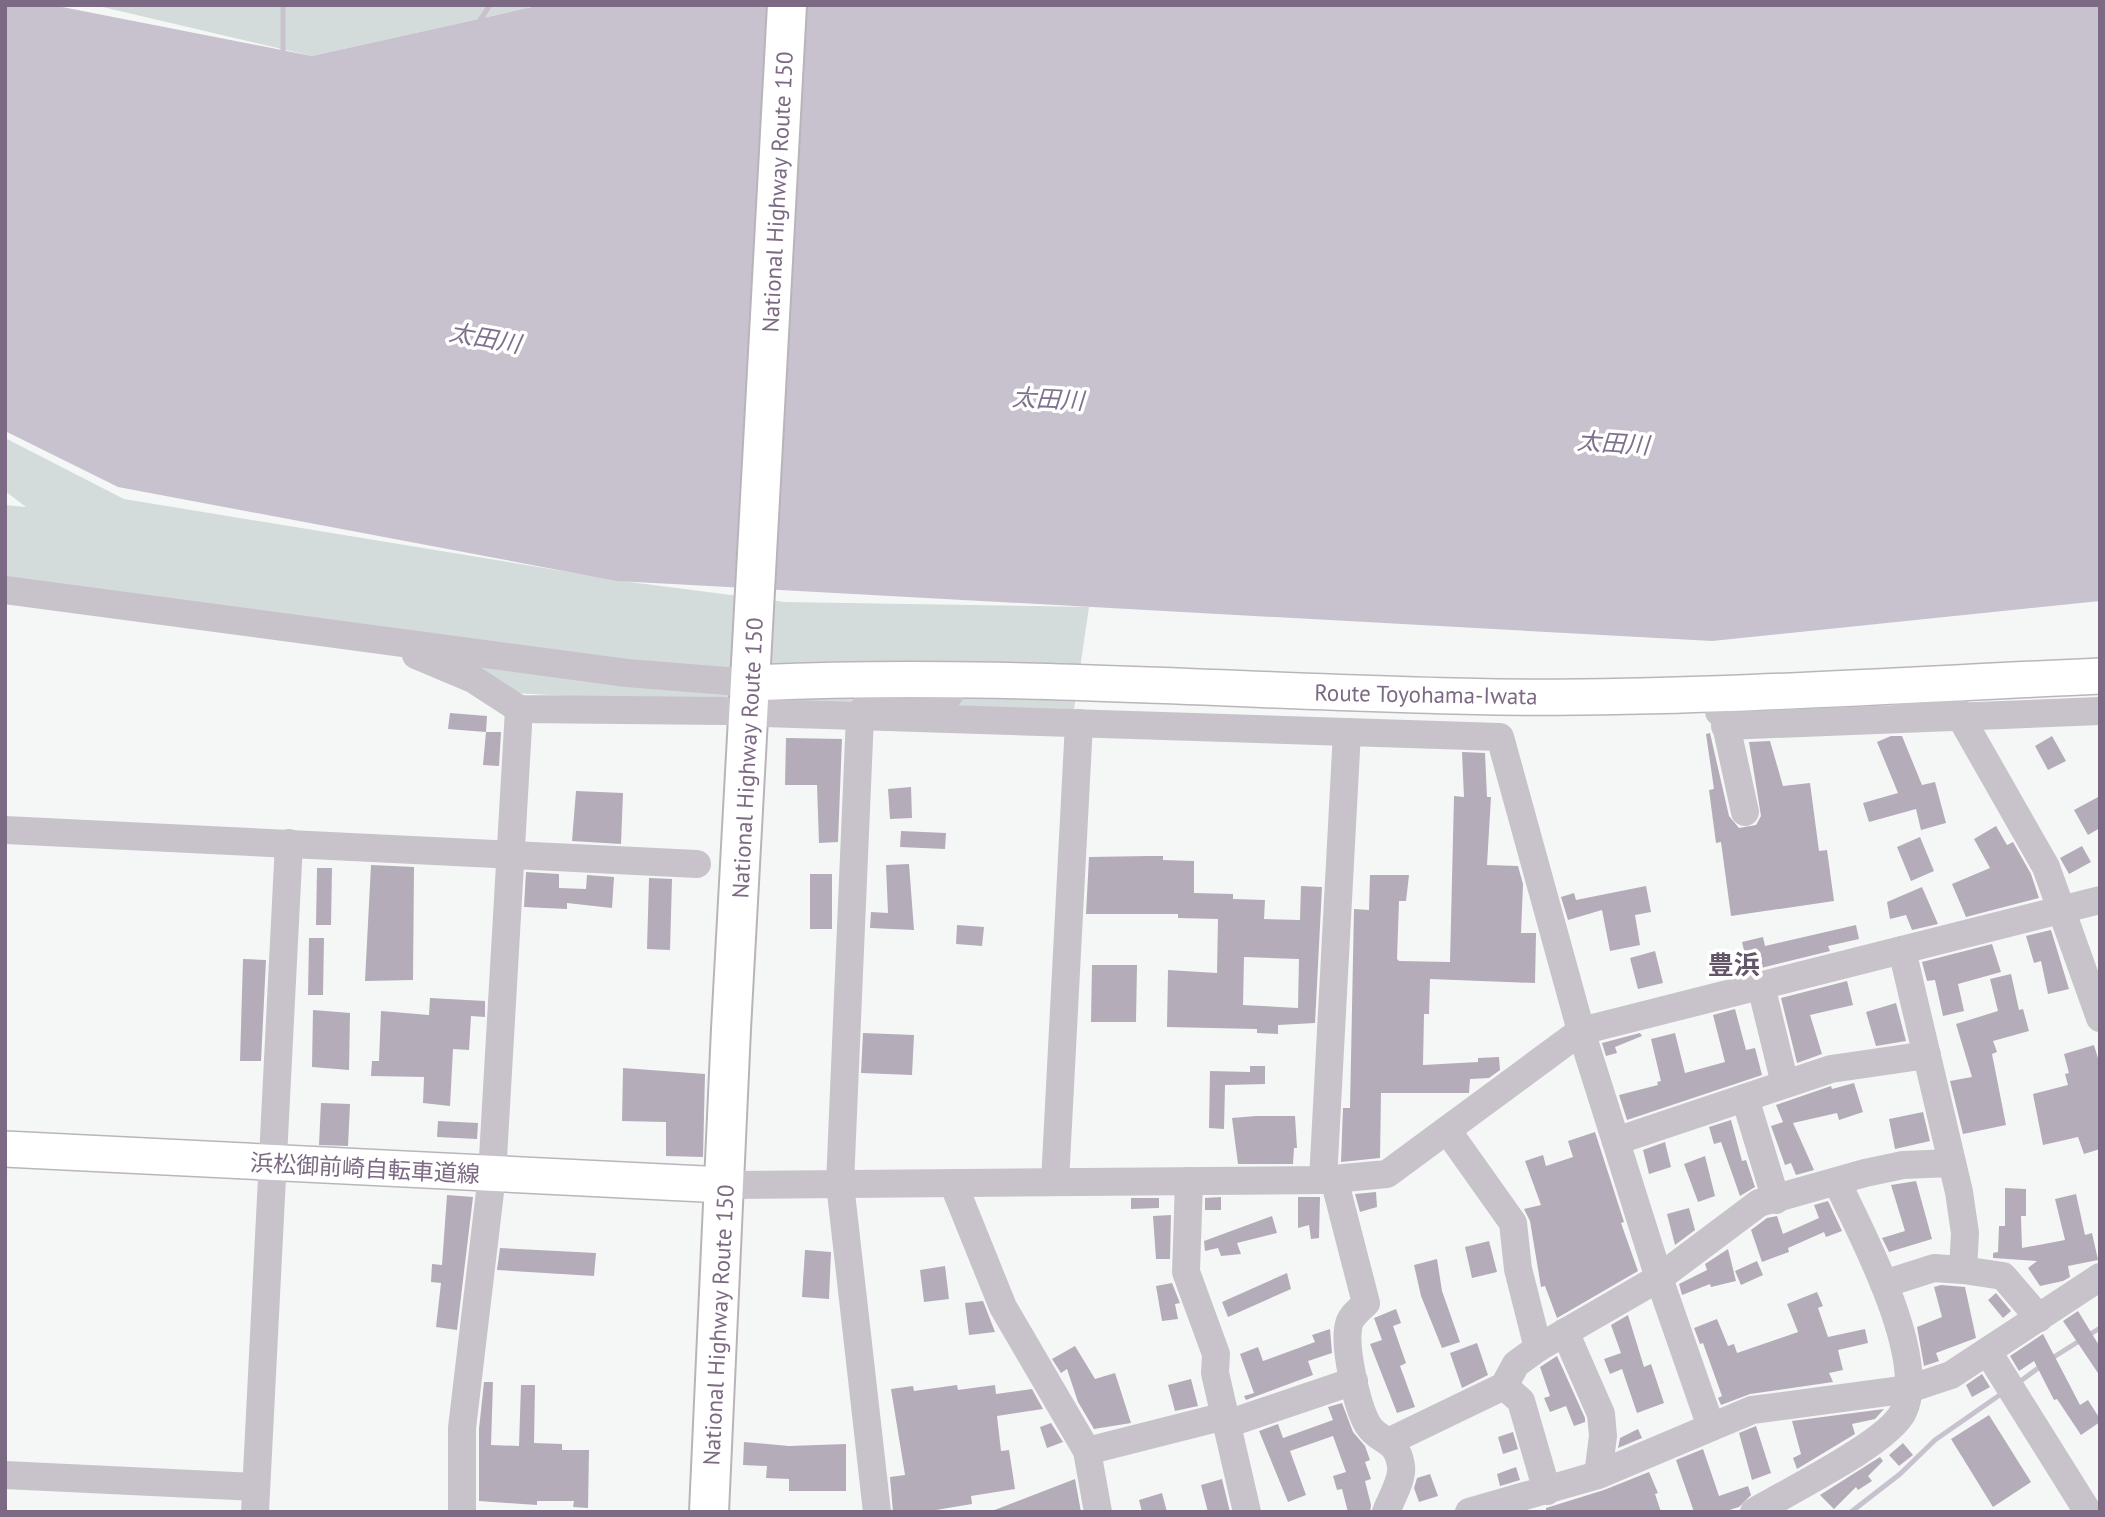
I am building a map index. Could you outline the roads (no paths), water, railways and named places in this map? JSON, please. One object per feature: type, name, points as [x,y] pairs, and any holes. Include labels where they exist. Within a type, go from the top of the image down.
[{"type":"highway","name":"National Highway Route 150","points":[[709,1512],[724,1185],[756,689],[787,5]]},
{"type":"main road","name":"Route Toyohama-Iwata","points":[[756,689],[816,680],[1496,696],[1648,696],[2100,676]]},
{"type":"main road","name":"浜松御前崎自転車道線","points":[[5,1149],[724,1185]]},
{"type":"street","points":[[5,590],[756,689],[860,716],[1500,737],[1581,1031],[1659,1278],[1711,1427]]},
{"type":"street","points":[[381,641],[473,679],[519,709],[724,711]]},
{"type":"street","points":[[2037,678],[2045,689],[2080,697],[2089,712]]},
{"type":"street","points":[[877,1512],[840,1184],[860,716],[866,705],[890,699],[956,695],[988,682]]},
{"type":"street","points":[[1824,688],[1850,697],[1952,702],[2046,867],[2100,1018]]},
{"type":"street","points":[[1648,696],[1720,712],[1724,716],[1745,812]]},
{"type":"street","points":[[462,1512],[462,1428],[492,1175],[519,709]]},
{"type":"street","points":[[1725,726],[2089,712]]},
{"type":"street","points":[[1055,1182],[1079,723]]},
{"type":"street","points":[[1347,732],[1328,1179],[1366,1303],[1349,1321],[1347,1335],[1354,1381],[1369,1427],[1390,1441],[1398,1451],[1402,1469],[1386,1512]]},
{"type":"street","points":[[5,830],[697,864]]},
{"type":"street","points":[[5,1475],[256,1499],[289,843]]},
{"type":"street","points":[[724,1185],[1328,1179],[1387,1174],[1581,1031],[2100,900]]},
{"type":"street","points":[[1902,950],[1952,1163],[1965,1233],[1963,1270]]},
{"type":"street","points":[[1761,986],[1785,1084]]},
{"type":"street","points":[[1615,1140],[1832,1069],[1927,1055]]},
{"type":"street","points":[[1745,1098],[1776,1200]]},
{"type":"street","points":[[1447,1130],[1513,1223],[1518,1269],[1538,1348]]},
{"type":"street","points":[[1390,1441],[1504,1386],[1516,1364],[1538,1348],[1659,1278],[1759,1203],[1903,1165],[1952,1163]]},
{"type":"street","points":[[1189,1181],[1186,1272],[1216,1354],[1215,1373],[1247,1512]]},
{"type":"street","points":[[1754,1512],[1875,1441],[1903,1413],[1909,1389],[1899,1327],[1884,1284],[1837,1182]]},
{"type":"street","points":[[953,1183],[1003,1307],[1087,1451],[1098,1512]]},
{"type":"street","points":[[1884,1284],[1934,1268],[2003,1276],[2039,1318]]},
{"type":"street","points":[[1483,1510],[1598,1475],[1752,1410],[1909,1389],[1951,1375],[2100,1277]]},
{"type":"street","points":[[1565,1332],[1601,1414],[1603,1436],[1598,1475]]},
{"type":"street","points":[[1988,1352],[2088,1512]]},
{"type":"street","points":[[1087,1451],[1226,1420],[1354,1381]]},
{"type":"street","points":[[1504,1386],[1521,1401],[1547,1492]]},
{"type":"water","name":"太田川","points":[[5,5],[52,5],[312,56],[541,5],[2100,5],[2100,601],[1712,641],[617,581],[118,487],[5,431]]},
{"type":"waterway","points":[[283,5],[283,56]]},
{"type":"waterway","points":[[478,23],[490,5]]},
{"type":"waterway","points":[[2049,1360],[2100,1328]]},
{"type":"waterway","points":[[2018,1383],[2041,1366]]},
{"type":"waterway","points":[[1851,1512],[1900,1474],[1935,1440],[2004,1392]]},
{"type":"district","name":"豊浜","points":[[1734,964]]}]
